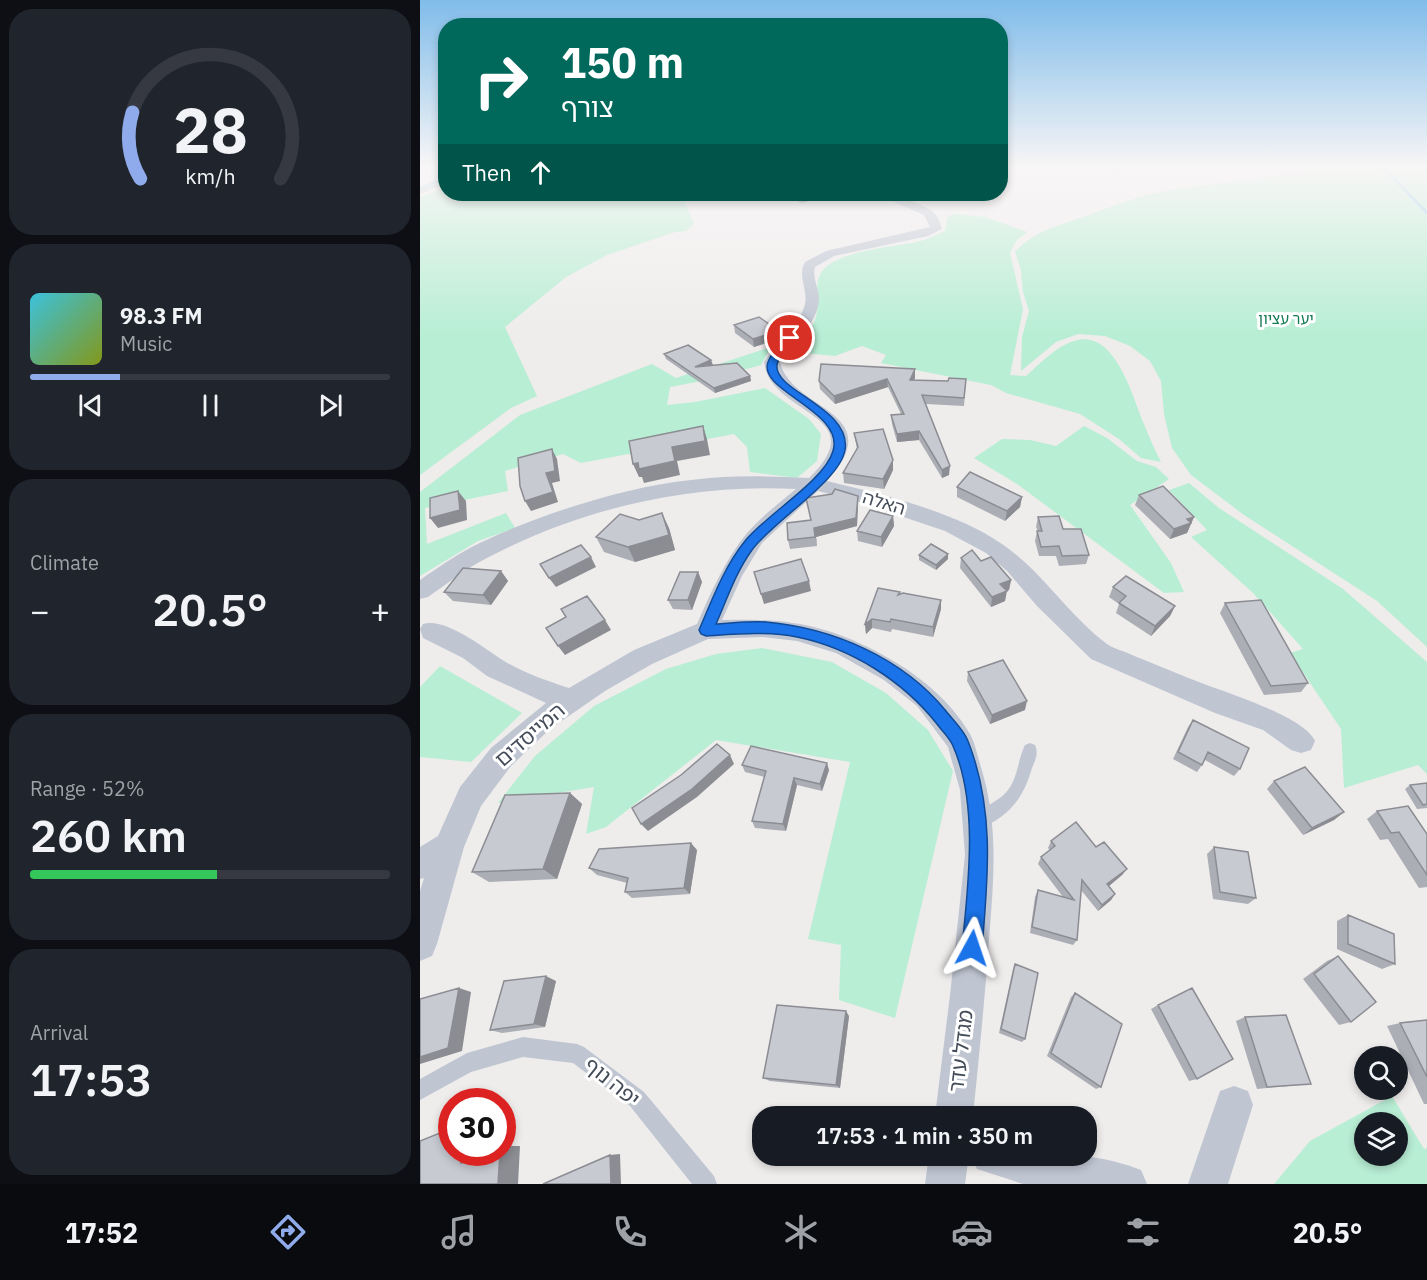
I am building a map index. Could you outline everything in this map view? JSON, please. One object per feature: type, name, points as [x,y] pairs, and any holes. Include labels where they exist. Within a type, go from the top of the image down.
[{"type":"street","points":[[706,630],[733,570],[748,547],[763,528],[814,484],[833,463],[840,449],[838,433],[823,414],[778,380],[772,372],[772,362],[808,313],[812,301],[807,269],[810,263],[828,254],[904,239],[936,229],[934,223]]},
{"type":"street","name":"האלה","points":[[420,591],[476,555],[521,533],[608,502],[690,486],[776,482],[814,484],[862,496],[952,526],[993,548],[1015,565],[1045,600],[1100,652],[1224,705],[1272,722],[1301,741]]},
{"type":"street","name":"מגדל עדר","points":[[706,630],[763,628],[797,632],[843,645],[893,673],[926,698],[960,742],[974,790],[980,855],[968,995],[955,1106]]},
{"type":"street","name":"המייסדים","points":[[420,944],[448,847],[470,796],[501,757],[542,721],[596,683],[643,657],[706,630]]},
{"type":"street","points":[[431,631],[471,651],[505,674],[540,690],[572,700]]},
{"type":"street","points":[[420,864],[448,847]]},
{"type":"street","points":[[1208,1184],[1234,1105]]},
{"type":"street","points":[[945,1184],[947,1166]]},
{"type":"street","points":[[1022,1166],[1085,1174],[1127,1184]]},
{"type":"lane","points":[[977,822],[1006,806],[1018,791],[1030,750]]},
{"type":"lane","name":"יפה נוף","points":[[420,1090],[467,1063],[523,1047],[577,1054],[637,1099],[706,1184]]},
{"type":"green space","points":[[420,223],[694,223],[686,231],[675,232],[607,255],[566,277],[505,327],[537,396],[511,408],[420,475]]},
{"type":"green space","points":[[947,223],[1003,223],[1027,232],[1016,241],[1010,253],[1023,309],[1010,375],[1026,376],[1054,352],[1074,341],[1088,339],[1101,344],[1111,354],[1128,383],[1161,462],[1141,458],[1119,439],[1080,414],[1006,393],[991,385],[881,363],[886,355],[862,346],[835,356],[793,352],[808,335],[814,322],[818,308],[818,280],[825,268],[849,255],[912,243],[945,231]]},
{"type":"green space","name":"יער עציון","points":[[1064,223],[1427,223],[1427,647],[1377,601],[1244,515],[1191,475],[1172,448],[1164,414],[1161,381],[1150,361],[1130,346],[1105,336],[1078,334],[1056,342],[1021,371],[1022,337],[1029,311],[1015,252],[1030,239]]},
{"type":"green space","points":[[771,347],[761,365],[707,380],[670,387],[667,405],[695,402],[765,388],[809,419],[821,434],[817,461],[797,478],[750,472],[747,447],[734,434],[581,463],[563,454],[505,471],[508,491],[425,508],[427,544],[506,513],[515,528],[478,541],[420,576],[420,492],[520,415],[652,364],[676,378]]},
{"type":"green space","points":[[1084,426],[1107,438],[1137,461],[1156,467],[1169,479],[1130,505],[1171,563],[1184,592],[1164,593],[1017,484],[974,458],[1002,439],[1030,440],[1056,446]]},
{"type":"green space","points":[[1189,483],[1219,508],[1343,589],[1427,662],[1427,774],[1418,765],[1344,788],[1341,729],[1290,653],[1303,649],[1252,592],[1191,537],[1207,530],[1169,490]]},
{"type":"green space","points":[[762,648],[832,662],[886,693],[928,730],[953,771],[895,1018],[839,1000],[841,945],[808,939],[850,762],[716,740],[606,827],[586,834],[594,787],[498,803],[535,756],[594,706],[666,669],[716,654]]},
{"type":"green space","points":[[440,666],[522,713],[471,762],[420,757],[420,687]]},
{"type":"green space","points":[[1385,1100],[1394,1100],[1402,1112],[1363,1112]]},
{"type":"green space","points":[[1354,1117],[1354,1166],[1408,1166],[1408,1122],[1424,1149],[1427,1148],[1427,1184],[1274,1184],[1310,1141]]},
{"type":"building","points":[[759,317],[779,331],[753,339],[734,325]]},
{"type":"building","points":[[688,345],[711,360],[695,367],[737,363],[750,376],[714,388],[664,354]]},
{"type":"building","points":[[821,364],[915,369],[910,380],[966,379],[964,398],[922,395],[950,466],[942,470],[919,431],[897,434],[891,415],[904,414],[887,379],[834,396],[819,381]]},
{"type":"building","points":[[703,426],[705,441],[672,447],[675,461],[639,469],[638,463],[633,464],[629,441]]},
{"type":"building","points":[[883,429],[893,460],[883,479],[843,473],[858,447],[854,433]]},
{"type":"building","points":[[552,449],[555,471],[546,473],[553,492],[525,501],[520,486],[518,458]]},
{"type":"building","points":[[970,472],[1022,497],[1007,511],[957,487]]},
{"type":"building","points":[[1163,486],[1194,517],[1187,519],[1191,523],[1174,529],[1139,495]]},
{"type":"building","points":[[835,489],[858,496],[856,518],[814,528],[815,537],[788,540],[787,523],[811,520],[806,498],[832,494]]},
{"type":"building","points":[[458,491],[460,510],[430,518],[430,498]]},
{"type":"building","points":[[870,510],[893,516],[881,537],[857,531]]},
{"type":"building","points":[[662,513],[669,535],[628,547],[596,537],[620,514],[639,520]]},
{"type":"building","points":[[1059,516],[1063,529],[1081,529],[1089,555],[1062,556],[1059,546],[1041,547],[1037,531],[1042,531],[1038,517]]},
{"type":"building","points":[[931,544],[948,554],[936,565],[919,555]]},
{"type":"building","points":[[581,545],[591,557],[549,578],[540,564]]},
{"type":"building","points":[[972,550],[981,561],[991,557],[1011,580],[1000,584],[1007,591],[992,597],[961,558]]},
{"type":"building","points":[[801,559],[809,581],[761,594],[754,572]]},
{"type":"building","points":[[463,568],[501,571],[483,595],[444,592]]},
{"type":"building","points":[[680,572],[698,572],[688,600],[668,600]]},
{"type":"building","points":[[1126,576],[1175,606],[1155,626],[1119,603],[1126,596],[1113,587]]},
{"type":"building","points":[[878,588],[900,592],[898,595],[903,593],[941,600],[933,627],[891,619],[890,622],[872,619],[865,624]]},
{"type":"building","points":[[587,596],[605,620],[558,646],[546,628],[566,617],[561,609]]},
{"type":"building","points":[[1261,600],[1308,683],[1271,686],[1225,603]]},
{"type":"building","points":[[1003,660],[1027,701],[992,715],[968,672]]},
{"type":"building","points":[[1193,720],[1249,748],[1240,769],[1208,752],[1202,765],[1178,752]]},
{"type":"building","points":[[717,744],[730,755],[692,789],[641,824],[632,808],[681,775]]},
{"type":"building","points":[[751,746],[827,763],[820,784],[794,778],[783,824],[752,821],[766,771],[742,765]]},
{"type":"building","points":[[1305,767],[1344,812],[1312,828],[1274,781]]},
{"type":"building","points":[[1427,783],[1427,804],[1423,805],[1410,785]]},
{"type":"building","points":[[570,793],[543,869],[472,872],[505,795]]},
{"type":"building","points":[[1408,806],[1427,834],[1427,875],[1399,832],[1391,833],[1377,811]]},
{"type":"building","points":[[1076,822],[1096,847],[1104,842],[1127,869],[1107,884],[1115,894],[1102,905],[1082,880],[1077,940],[1032,927],[1038,890],[1074,900],[1041,857],[1055,846],[1051,841]]},
{"type":"building","points":[[691,843],[684,888],[625,892],[628,878],[589,868],[599,849]]},
{"type":"building","points":[[1214,847],[1248,852],[1256,898],[1220,892]]},
{"type":"building","points":[[1348,915],[1394,934],[1395,964],[1348,944]]},
{"type":"building","points":[[1338,956],[1376,1002],[1351,1022],[1314,974]]},
{"type":"building","points":[[1015,964],[1038,973],[1025,1039],[1001,1029]]},
{"type":"building","points":[[546,976],[534,1024],[490,1030],[504,981]]},
{"type":"building","points":[[459,988],[448,1048],[420,1057],[420,999]]},
{"type":"building","points":[[1192,988],[1233,1059],[1197,1079],[1158,1005]]},
{"type":"building","points":[[1075,993],[1122,1024],[1101,1087],[1051,1053]]},
{"type":"building","points":[[777,1005],[846,1011],[836,1085],[763,1078]]},
{"type":"building","points":[[1286,1015],[1311,1084],[1267,1087],[1245,1017]]},
{"type":"building","points":[[1427,1020],[1427,1077],[1400,1023]]},
{"type":"building","points":[[438,1134],[438,1166],[499,1166],[498,1184],[420,1184],[420,1141]]},
{"type":"building","points":[[610,1155],[611,1184],[543,1184]]},
{"type":"route","points":[[790,338],[772,362],[772,372],[787,389],[832,423],[838,433],[840,449],[833,463],[814,484],[763,528],[748,547],[733,570],[706,630],[732,627],[763,628],[797,632],[843,645],[893,673],[926,698],[960,742],[974,790],[980,855],[972,948]]}]
